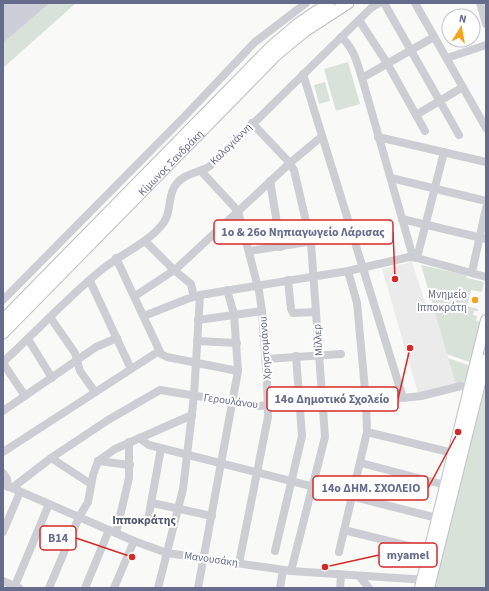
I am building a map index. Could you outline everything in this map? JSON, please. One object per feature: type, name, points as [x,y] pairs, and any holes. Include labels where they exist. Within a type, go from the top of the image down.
[{"type":"highway","name":"Κίμωνος Σανδράκη","points":[[3,320],[270,48],[298,24],[329,3]]},
{"type":"highway","name":"Κίμωνος Σανδράκη","points":[[3,333],[277,54],[305,31],[348,3]]},
{"type":"main road","points":[[425,584],[474,387],[486,320]]},
{"type":"main road","points":[[425,584],[429,551],[453,452],[474,387],[486,359]]},
{"type":"street","points":[[3,300],[184,117],[255,42],[306,3]]},
{"type":"street","name":"Καλογιάννη","points":[[3,363],[28,338],[116,258],[145,240],[162,226],[167,215],[172,190],[178,181],[210,166],[252,123],[371,8],[379,3]]},
{"type":"street","points":[[384,3],[459,135]]},
{"type":"street","points":[[415,3],[486,128]]},
{"type":"street","points":[[480,3],[486,24]]},
{"type":"street","points":[[359,20],[387,63],[425,131]]},
{"type":"street","points":[[342,37],[348,43],[355,55],[402,219],[415,258]]},
{"type":"street","points":[[362,78],[434,37]]},
{"type":"street","points":[[447,58],[486,45]]},
{"type":"street","points":[[303,74],[311,95],[321,137],[403,398]]},
{"type":"street","points":[[416,115],[463,88]]},
{"type":"street","name":"Μίλλερ","points":[[252,123],[290,163],[296,175],[311,243],[325,441],[313,486],[280,588]]},
{"type":"street","points":[[135,296],[174,270],[270,181],[321,137]]},
{"type":"street","points":[[378,137],[486,162]]},
{"type":"street","points":[[415,258],[444,152]]},
{"type":"street","name":"Χρηστομάνου","points":[[201,171],[238,211],[257,285],[262,311],[268,406],[266,429],[240,564]]},
{"type":"street","points":[[391,178],[486,201]]},
{"type":"street","points":[[270,181],[281,247]]},
{"type":"street","points":[[472,272],[482,238],[486,208]]},
{"type":"street","points":[[402,219],[482,238]]},
{"type":"street","points":[[248,251],[311,243],[353,235]]},
{"type":"street","points":[[145,240],[174,270],[191,284],[197,296],[198,320],[194,396],[188,454],[179,509],[158,588]]},
{"type":"street","points":[[116,258],[135,296],[159,351],[167,357],[238,371]]},
{"type":"street","points":[[144,316],[197,296],[415,258],[486,276]]},
{"type":"street","points":[[339,552],[361,463],[367,432],[366,401],[357,303],[348,270]]},
{"type":"street","points":[[288,280],[291,309],[293,313],[316,312]]},
{"type":"street","points":[[90,281],[131,369]]},
{"type":"street","points":[[198,588],[238,371],[234,314],[227,290]]},
{"type":"street","points":[[198,320],[262,311]]},
{"type":"street","points":[[50,318],[78,360],[80,371],[95,392]]},
{"type":"street","points":[[28,338],[52,378]]},
{"type":"street","points":[[3,410],[96,347],[117,338]]},
{"type":"street","points":[[197,341],[237,343]]},
{"type":"street","points":[[3,452],[159,351]]},
{"type":"street","points":[[266,359],[341,354]]},
{"type":"street","points":[[275,551],[302,436],[296,356]]},
{"type":"street","points":[[3,363],[25,396]]},
{"type":"street","name":"Γερουλάνου","points":[[11,488],[51,458],[156,392],[163,390],[232,402],[268,406],[403,398],[461,386],[474,387]]},
{"type":"street","points":[[49,588],[79,517],[88,502],[91,484],[98,461],[109,452],[129,442],[192,415]]},
{"type":"street","points":[[367,432],[453,452]]},
{"type":"street","points":[[139,438],[146,444],[437,518]]},
{"type":"street","points":[[84,588],[112,532],[126,491],[130,465],[129,442]]},
{"type":"street","points":[[148,520],[161,448]]},
{"type":"street","points":[[51,458],[91,484]]},
{"type":"street","points":[[98,461],[130,465]]},
{"type":"street","points":[[361,463],[445,484]]},
{"type":"street","points":[[3,473],[11,488],[3,532]]},
{"type":"street","name":"Μανουσάκη","points":[[11,488],[112,532],[167,553],[287,570],[425,584]]},
{"type":"street","points":[[152,503],[212,516]]},
{"type":"street","points":[[3,581],[16,587],[49,504]]},
{"type":"street","points":[[344,530],[429,551]]},
{"type":"street","points":[[114,588],[134,541]]},
{"type":"street","points":[[340,588],[341,575]]},
{"type":"street","points":[[360,577],[369,588]]},
{"type":"shaded area","points":[[3,3],[50,3],[3,43]]},
{"type":"shaded area","points":[[50,3],[76,3],[3,68],[3,43]]},
{"type":"shaded area","points":[[348,62],[360,104],[336,111],[324,69]]},
{"type":"shaded area","points":[[325,82],[330,101],[319,104],[314,85]]},
{"type":"shaded area","points":[[412,262],[426,306],[433,305],[456,384],[418,393],[382,269]]},
{"type":"shaded area","points":[[421,265],[466,275],[467,278],[484,282],[482,292],[471,290],[467,306],[478,309],[478,311],[474,311],[473,315],[477,316],[476,321],[482,322],[472,363],[447,354]]},
{"type":"shaded area","points":[[448,358],[471,366],[468,380],[456,384]]},
{"type":"shaded area","points":[[486,373],[486,588],[433,588]]},
{"type":"place","name":"1ο & 26ο Νηπιαγωγείο Λάρισας","points":[[395,279]]},
{"type":"place","name":"Μνημείο Ιπποκράτη","points":[[475,300]]},
{"type":"place","name":"14ο Δημοτικό Σχολείο","points":[[410,348]]},
{"type":"place","name":"14ο ΔΗΜ. ΣΧΟΛΕΙΟ","points":[[458,432]]},
{"type":"place","name":"Β14","points":[[132,557]]},
{"type":"place","name":"myamel","points":[[325,567]]},
{"type":"district","name":"Ιπποκράτης","points":[[144,520]]}]
